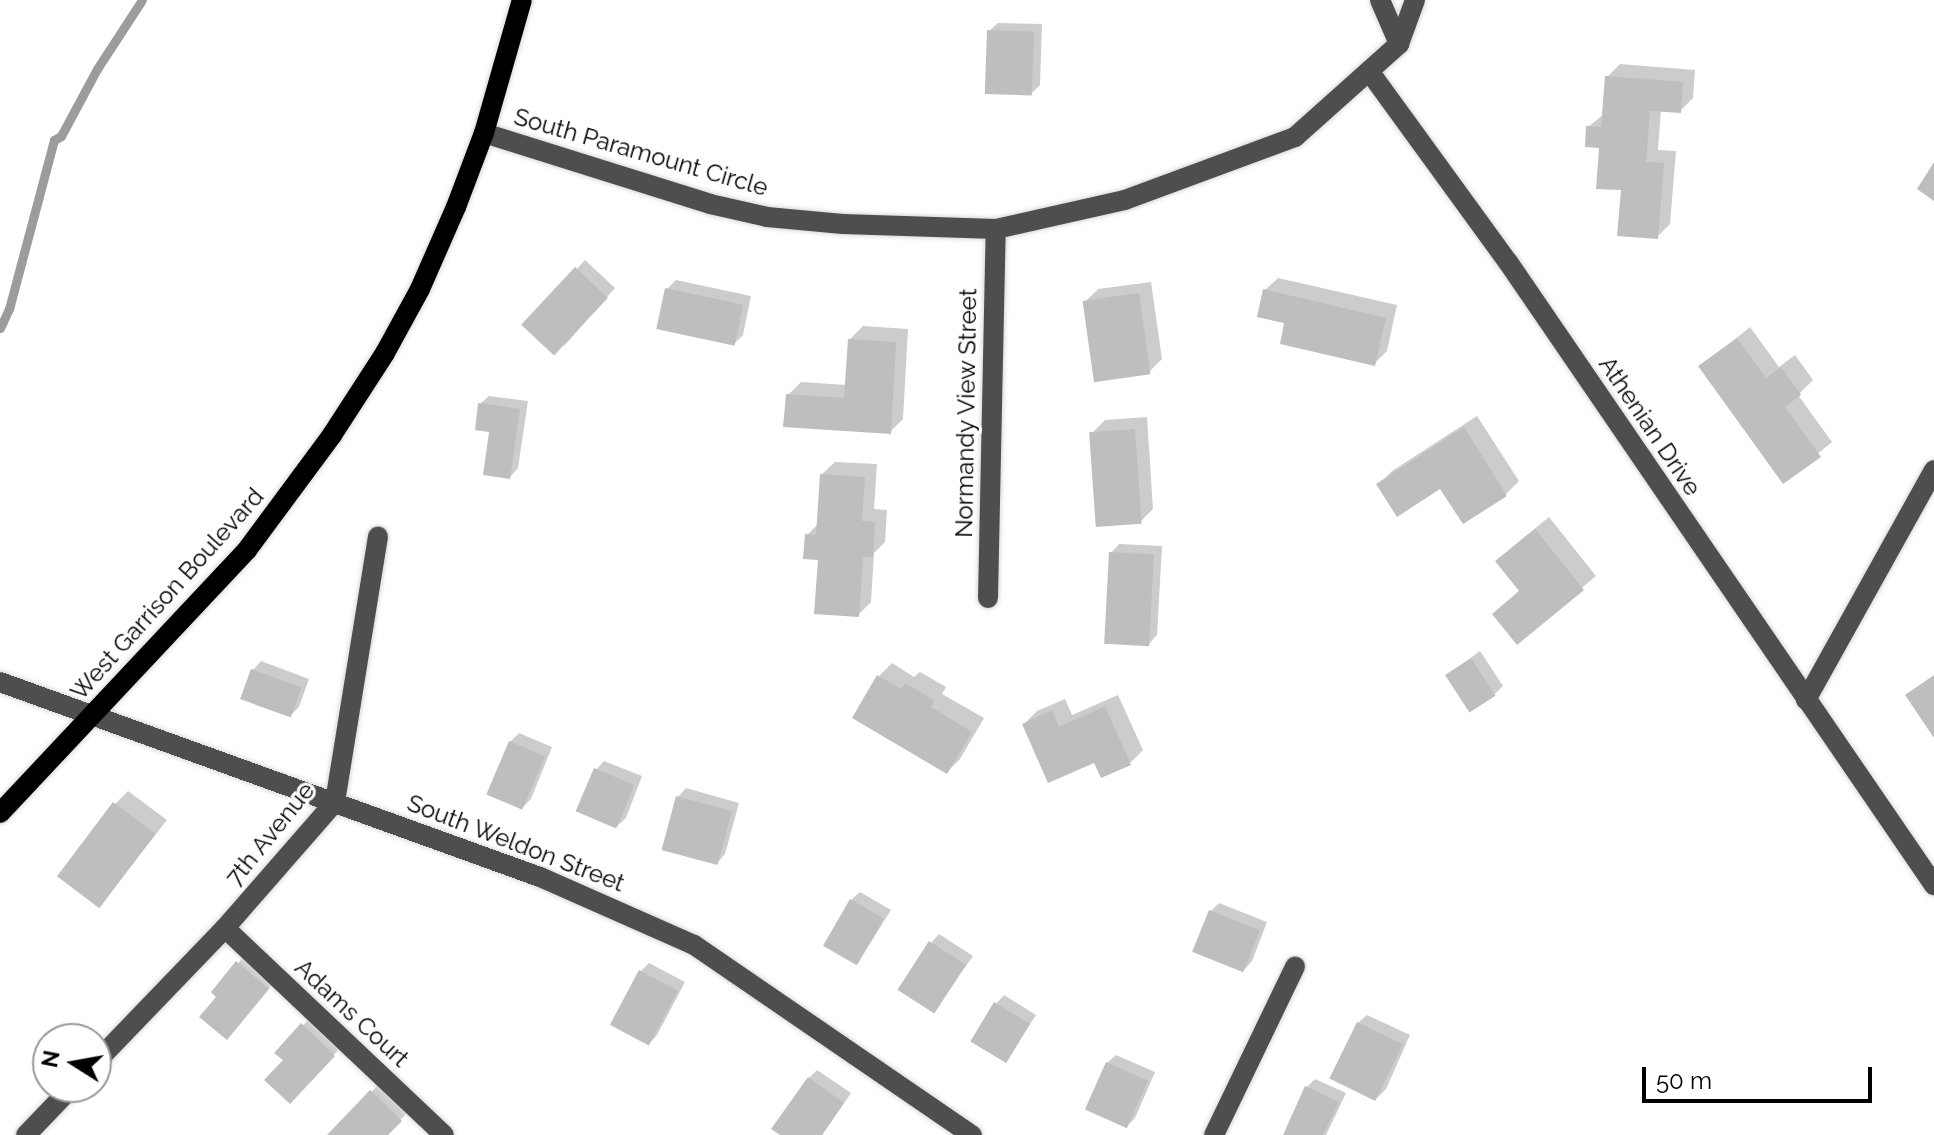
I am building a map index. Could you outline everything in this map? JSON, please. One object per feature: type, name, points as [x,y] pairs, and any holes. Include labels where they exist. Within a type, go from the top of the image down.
[{"type":"main road","name":"West Garrison Boulevard","points":[[0,813],[247,550],[332,435],[385,353],[420,289],[484,133],[522,0]]},
{"type":"street","points":[[1380,0],[1399,44]]},
{"type":"street","points":[[1369,71],[1399,44],[1415,0]]},
{"type":"street","name":"South Paramount Circle","points":[[484,133],[710,204],[767,217],[843,224],[996,229],[1125,200],[1295,137],[1369,71]]},
{"type":"street","name":"Athenian Drive","points":[[1369,71],[1508,262],[1934,885]]},
{"type":"street","name":"Normandy View Street","points":[[988,598],[996,229]]},
{"type":"street","points":[[1806,700],[1934,470]]},
{"type":"street","name":"7th Avenue","points":[[112,1045],[225,928],[335,802],[378,536]]},
{"type":"street","name":"South Weldon Street","points":[[0,682],[540,877],[694,945],[972,1135]]},
{"type":"street","name":"Adams Court","points":[[225,928],[444,1135]]},
{"type":"street","points":[[1214,1135],[1295,967]]},
{"type":"street","points":[[26,1135],[57,1103]]},
{"type":"building","points":[[987,30],[1034,32],[1032,96],[985,94]]},
{"type":"building","points":[[1605,76],[1683,82],[1681,113],[1650,111],[1646,162],[1664,163],[1658,239],[1617,236],[1621,190],[1596,189],[1599,148],[1585,147],[1586,126],[1601,127]]},
{"type":"building","points":[[1934,162],[1934,201],[1917,189]]},
{"type":"building","points":[[575,267],[608,298],[554,355],[521,325]]},
{"type":"building","points":[[665,288],[743,305],[735,346],[656,329]]},
{"type":"building","points":[[1263,289],[1386,318],[1375,366],[1280,344],[1284,323],[1257,317]]},
{"type":"building","points":[[1139,293],[1150,374],[1094,382],[1083,301]]},
{"type":"building","points":[[1737,338],[1766,378],[1781,367],[1801,395],[1785,407],[1821,457],[1783,484],[1698,366]]},
{"type":"building","points":[[848,339],[896,342],[891,434],[783,427],[786,394],[844,398]]},
{"type":"building","points":[[478,403],[520,409],[510,479],[483,475],[489,432],[475,430]]},
{"type":"building","points":[[1464,427],[1507,496],[1463,524],[1440,489],[1397,517],[1376,484]]},
{"type":"building","points":[[1135,429],[1142,524],[1096,527],[1089,432]]},
{"type":"building","points":[[820,474],[865,477],[862,521],[875,522],[873,557],[863,557],[859,617],[814,614],[818,560],[803,559],[805,534],[816,535]]},
{"type":"building","points":[[1535,529],[1584,590],[1517,645],[1492,614],[1519,591],[1495,561]]},
{"type":"building","points":[[1109,552],[1154,554],[1149,646],[1104,644]]},
{"type":"building","points":[[1471,658],[1496,696],[1470,713],[1445,675]]},
{"type":"building","points":[[251,669],[302,687],[291,718],[240,699]]},
{"type":"building","points":[[877,675],[901,689],[905,683],[934,700],[931,707],[972,732],[947,774],[852,718]]},
{"type":"building","points":[[1934,675],[1934,738],[1905,695]]},
{"type":"building","points":[[1105,706],[1131,765],[1101,778],[1094,763],[1048,783],[1022,724],[1052,710],[1059,727]]},
{"type":"building","points":[[509,741],[545,756],[522,810],[486,794]]},
{"type":"building","points":[[594,768],[635,785],[616,828],[576,811]]},
{"type":"building","points":[[676,796],[732,811],[718,865],[662,850]]},
{"type":"building","points":[[113,802],[155,834],[99,908],[57,876]]},
{"type":"building","points":[[850,899],[884,918],[857,965],[823,946]]},
{"type":"building","points":[[1209,910],[1260,931],[1243,972],[1192,952]]},
{"type":"building","points":[[929,941],[966,965],[934,1014],[897,990]]},
{"type":"building","points":[[236,961],[269,989],[227,1040],[199,1017],[216,997],[211,992]]},
{"type":"building","points":[[639,970],[678,991],[649,1045],[610,1025]]},
{"type":"building","points":[[994,1002],[1030,1024],[1006,1063],[970,1041]]},
{"type":"building","points":[[1357,1022],[1403,1044],[1375,1101],[1329,1079]]},
{"type":"building","points":[[301,1023],[335,1056],[290,1104],[264,1080],[283,1060],[274,1053]]},
{"type":"building","points":[[1106,1062],[1148,1081],[1127,1128],[1085,1110]]},
{"type":"building","points":[[808,1077],[844,1103],[822,1135],[780,1135],[771,1129]]},
{"type":"building","points":[[1305,1086],[1339,1102],[1323,1135],[1283,1135]]},
{"type":"building","points":[[370,1090],[402,1121],[388,1135],[327,1135]]},
{"type":"waterway","points":[[0,328],[9,309],[54,140],[61,136],[97,69],[142,0]]}]
